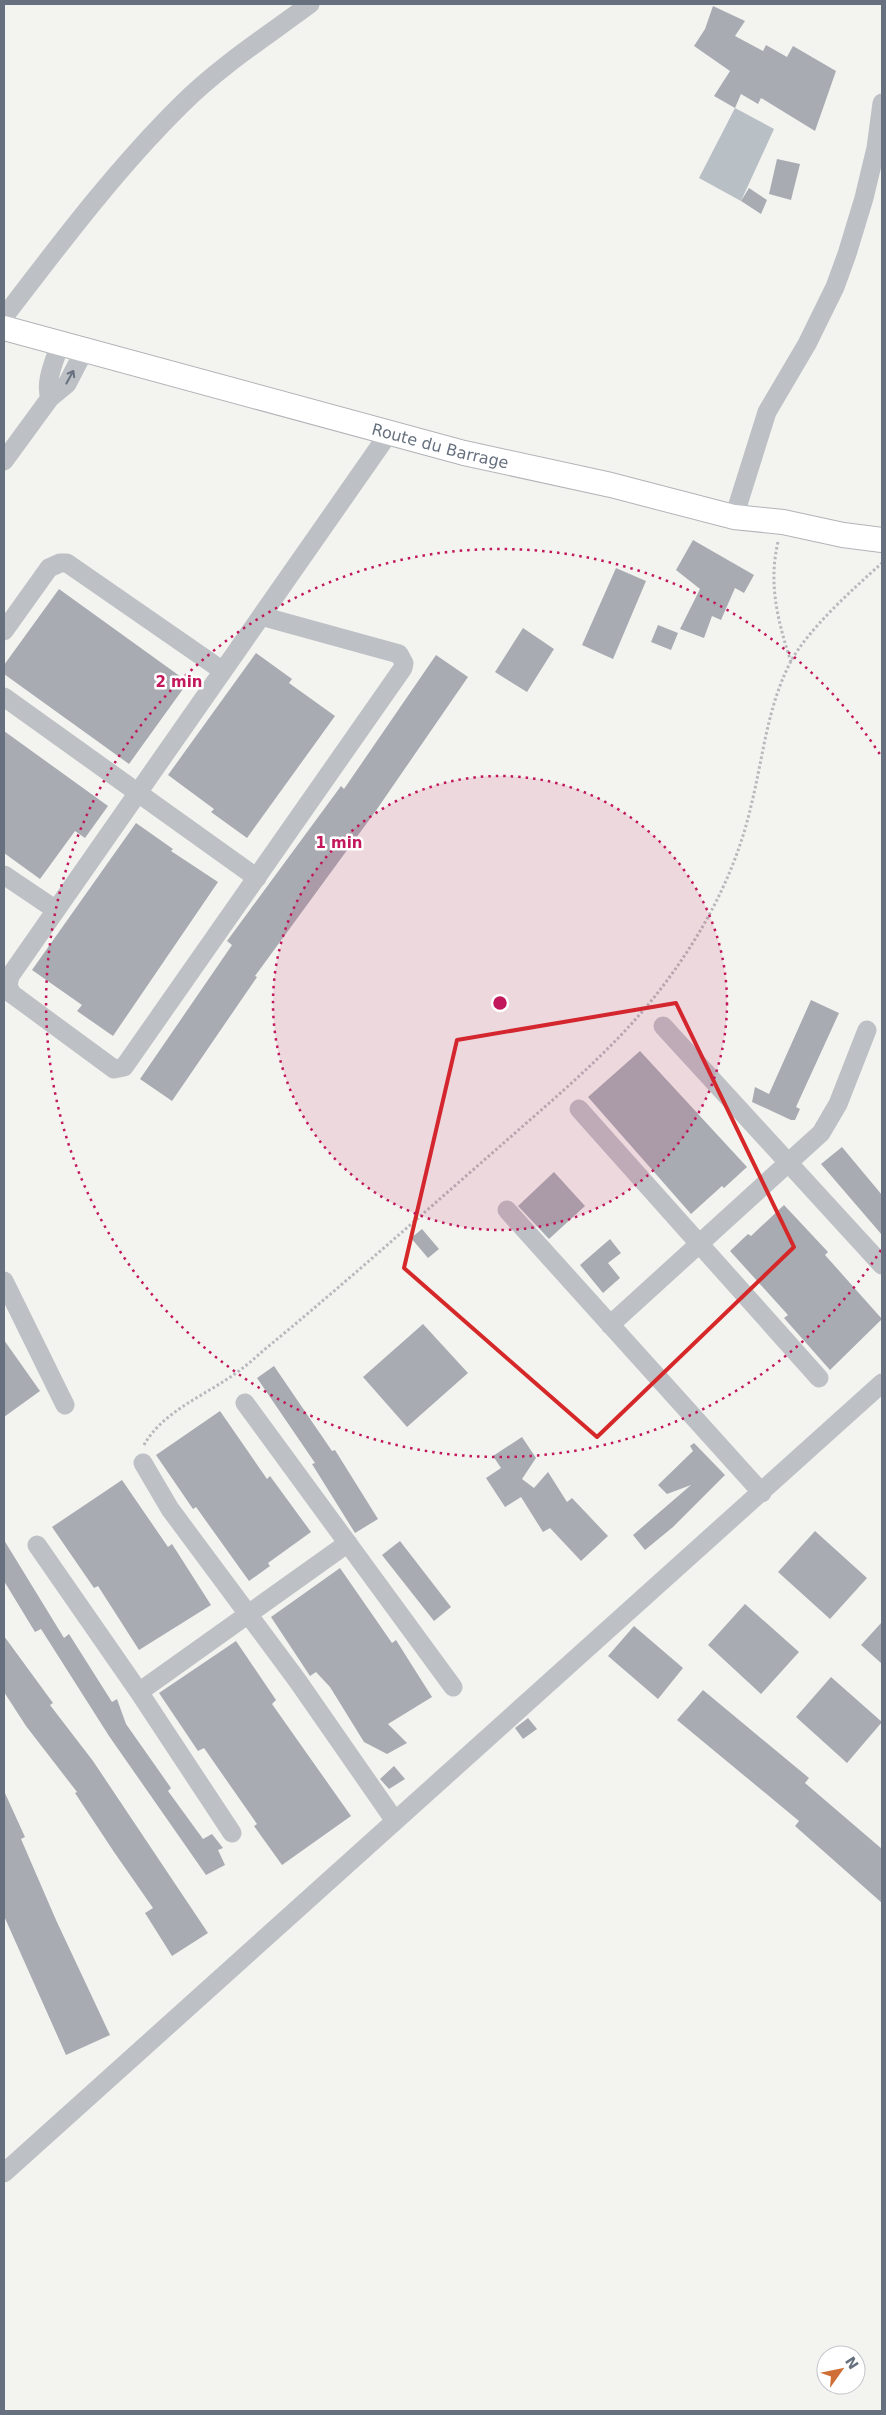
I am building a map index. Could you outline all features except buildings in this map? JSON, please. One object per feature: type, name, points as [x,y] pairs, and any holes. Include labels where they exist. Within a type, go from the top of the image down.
[{"type":"main road","name":"Route du Barrage","points":[[4,328],[464,453],[611,485],[734,518],[783,522],[843,535],[882,540]]},
{"type":"street","points":[[4,317],[78,221],[140,148],[183,103],[240,55],[310,4]]},
{"type":"street","points":[[734,518],[767,412],[807,344],[835,287],[847,254],[864,198],[876,148],[882,102]]},
{"type":"street","points":[[50,398],[47,391],[60,344]]},
{"type":"street","points":[[4,461],[50,398],[67,384],[84,351]]},
{"type":"street","points":[[261,616],[399,654],[404,663],[402,672],[124,1067],[120,1070],[111,1067],[9,990],[10,976],[222,671],[389,433]]},
{"type":"street","points":[[4,631],[48,568],[60,563],[67,564],[222,671]]},
{"type":"street","points":[[4,697],[257,878]]},
{"type":"street","points":[[4,875],[56,910]]},
{"type":"street","points":[[664,1026],[882,1265]]},
{"type":"street","points":[[610,1325],[789,1163],[828,1123],[838,1104],[867,1030]]},
{"type":"street","points":[[579,1109],[819,1378]]},
{"type":"street","points":[[507,1210],[762,1493]]},
{"type":"street","points":[[4,1281],[65,1405]]},
{"type":"street","points":[[4,2173],[270,1936],[394,1821],[762,1493],[882,1383]]},
{"type":"street","points":[[245,1404],[452,1686]]},
{"type":"street","points":[[143,1463],[170,1509],[249,1615],[394,1821]]},
{"type":"street","points":[[139,1692],[348,1544]]},
{"type":"street","points":[[37,1545],[139,1692],[232,1833]]},
{"type":"path","points":[[783,522],[772,577],[783,638],[791,662]]},
{"type":"path","points":[[143,1463],[144,1447],[152,1431],[192,1401],[236,1373],[335,1291],[570,1083],[627,1029],[657,993],[712,912],[728,880],[751,808],[764,741],[777,694],[791,662],[822,622],[882,563]]},
{"type":"highlighted area","points":[[676,1003],[794,1247],[597,1437],[404,1268],[457,1040]]},
{"type":"shaded area","points":[[735,108],[774,129],[741,201],[699,178]]}]
